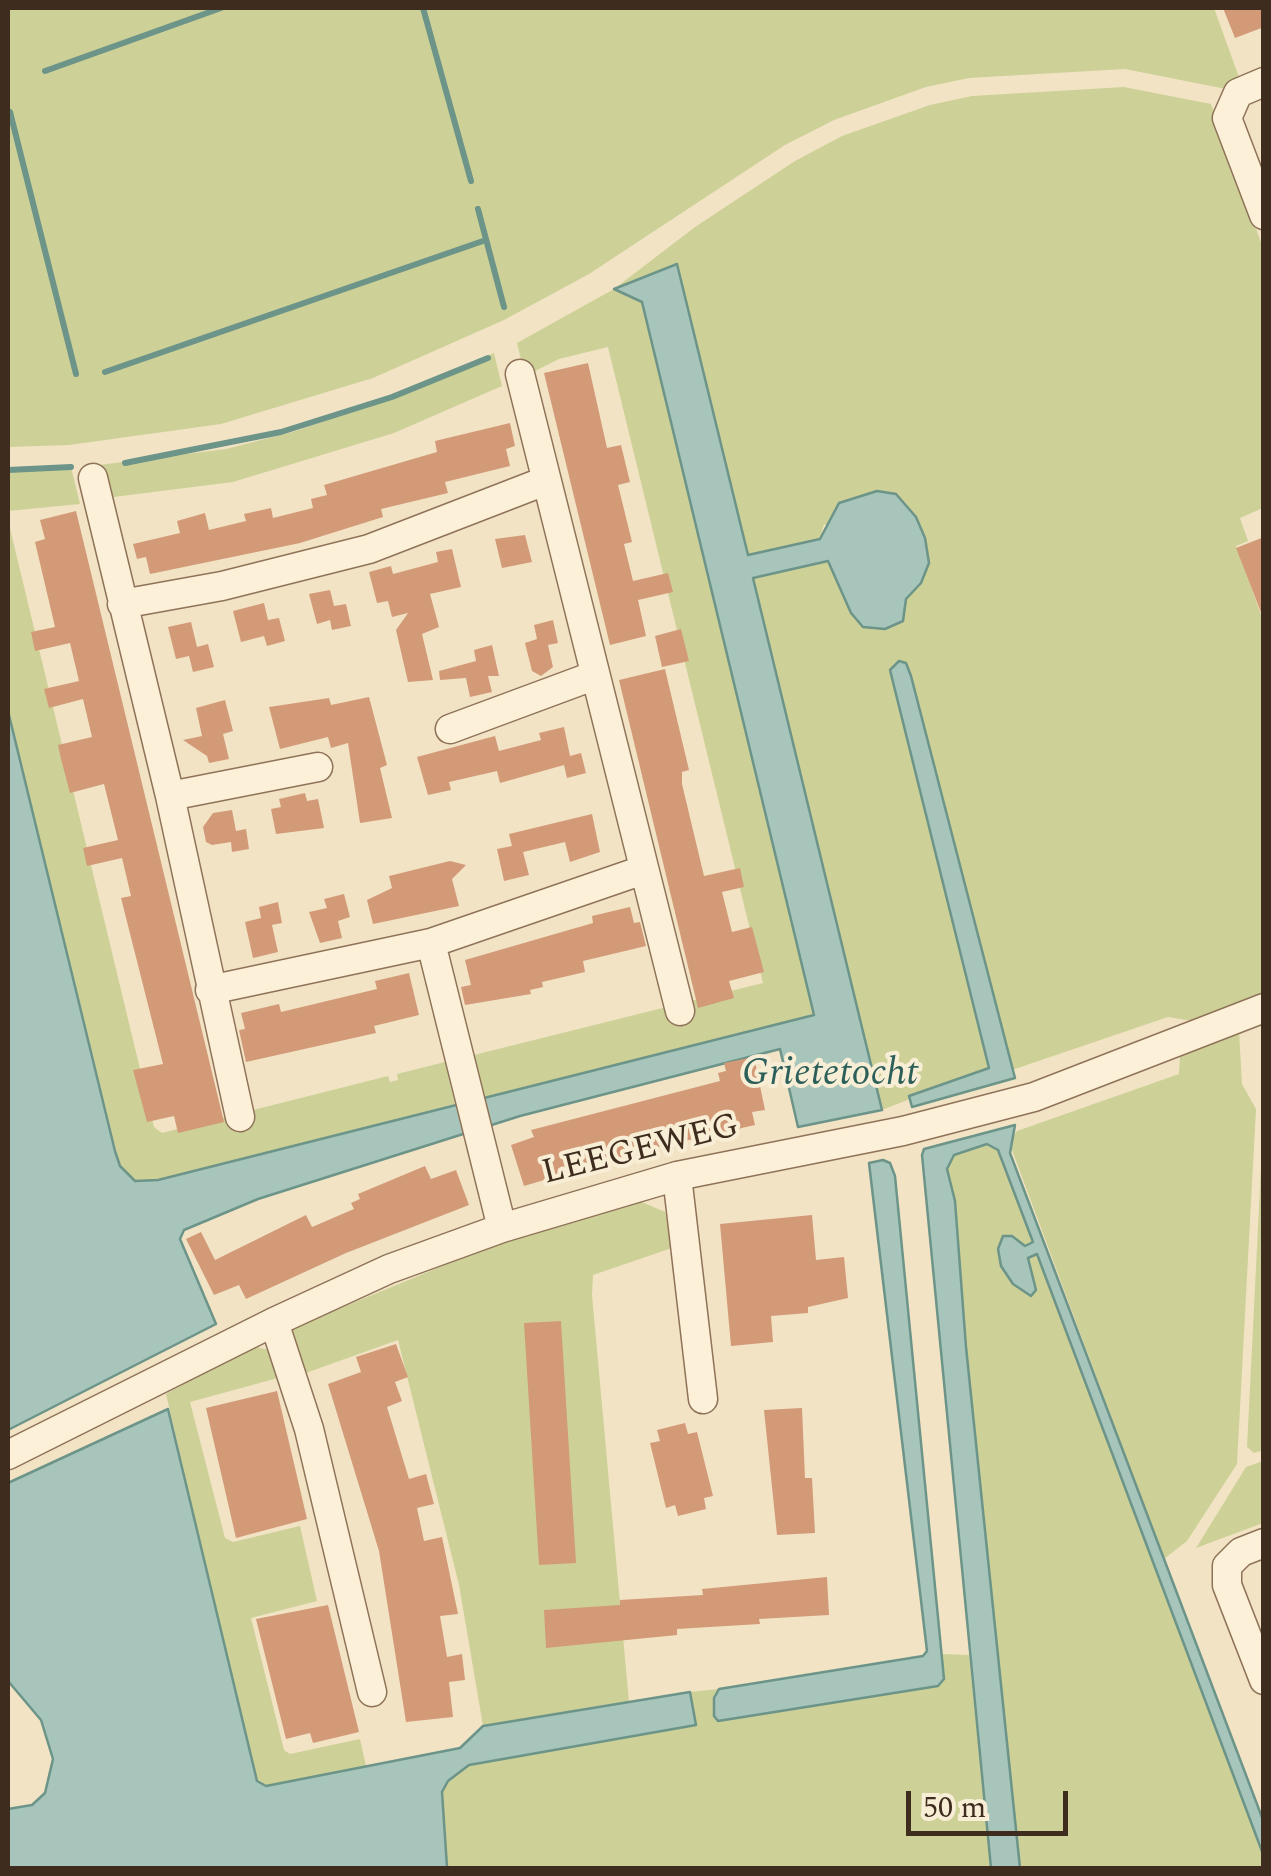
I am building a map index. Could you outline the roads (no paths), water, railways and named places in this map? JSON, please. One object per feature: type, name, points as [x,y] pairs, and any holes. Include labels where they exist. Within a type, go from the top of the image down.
[{"type":"street","points":[[1264,82],[1238,94],[1227,118],[1264,215]]},
{"type":"street","points":[[520,374],[680,1011]]},
{"type":"street","points":[[93,478],[170,796],[240,1117]]},
{"type":"street","points":[[122,604],[280,573],[369,548],[545,482]]},
{"type":"street","points":[[450,730],[593,676]]},
{"type":"street","points":[[170,796],[318,767]]},
{"type":"street","points":[[210,990],[431,943],[643,870]]},
{"type":"street","points":[[431,943],[502,1228]]},
{"type":"street","name":"LEEGEWEG","points":[[8,1455],[389,1269],[502,1228],[677,1176],[903,1132],[1034,1098],[1264,1008]]},
{"type":"street","points":[[677,1176],[704,1399]]},
{"type":"street","points":[[274,1322],[308,1429],[372,1692]]},
{"type":"street","points":[[1264,1543],[1241,1552],[1226,1566],[1227,1585],[1264,1680]]},
{"type":"water","name":"Grietetocht","points":[[677,264],[748,555],[820,539],[839,503],[877,491],[896,494],[916,517],[925,538],[929,563],[921,583],[906,599],[903,621],[885,629],[863,627],[851,613],[828,561],[753,578],[882,1110],[798,1127],[780,1049],[520,1116],[258,1199],[184,1230],[180,1239],[216,1324],[8,1430],[8,711],[115,1151],[120,1166],[135,1181],[158,1180],[814,1015],[642,302],[614,289]]},
{"type":"water","points":[[899,661],[906,663],[911,676],[1015,1078],[912,1107],[909,1096],[989,1068],[890,670]]},
{"type":"water","points":[[1015,1125],[1010,1153],[1263,1820],[1263,1854],[1037,1254],[1028,1258],[1036,1290],[1031,1296],[1013,1284],[1001,1266],[998,1249],[1003,1236],[1012,1236],[1025,1246],[1033,1242],[998,1150],[987,1144],[954,1155],[947,1169],[955,1201],[966,1347],[1020,1868],[991,1868],[922,1155],[924,1149]]},
{"type":"water","points":[[869,1163],[890,1163],[895,1176],[944,1679],[938,1686],[718,1721],[714,1716],[714,1698],[719,1689],[923,1656],[927,1651]]},
{"type":"water","points":[[168,1409],[257,1781],[266,1786],[460,1748],[483,1726],[690,1692],[696,1725],[469,1765],[448,1781],[442,1792],[447,1867],[8,1868],[8,1809],[32,1805],[45,1793],[53,1759],[41,1720],[8,1681],[8,1483]]},
{"type":"waterway","points":[[45,71],[221,8]]},
{"type":"waterway","points":[[423,8],[471,181]]},
{"type":"waterway","points":[[10,112],[76,374]]},
{"type":"waterway","points":[[478,209],[504,307]]},
{"type":"waterway","points":[[105,372],[483,241]]},
{"type":"waterway","points":[[125,463],[281,432],[392,397],[488,358]]},
{"type":"waterway","points":[[8,470],[71,467]]}]
